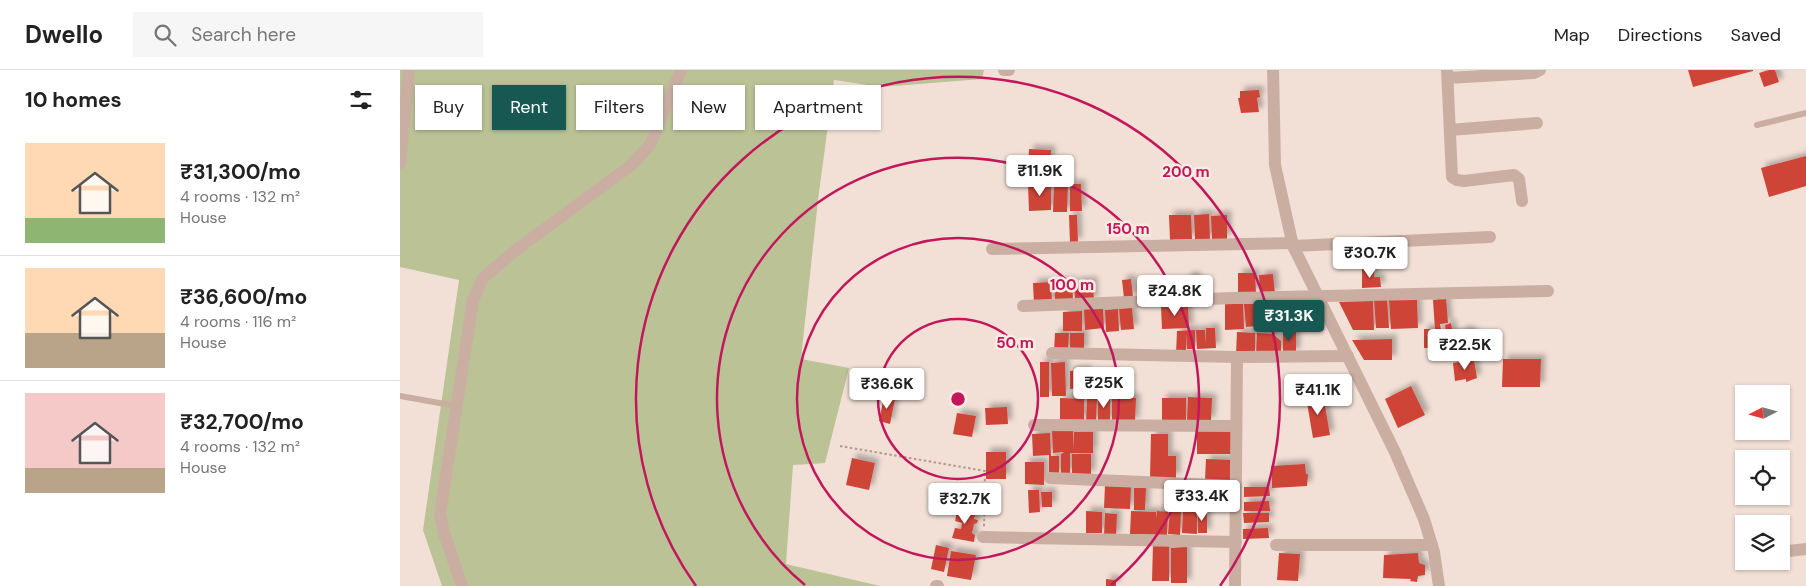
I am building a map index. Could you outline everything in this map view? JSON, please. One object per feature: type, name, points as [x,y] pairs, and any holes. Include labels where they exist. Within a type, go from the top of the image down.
[{"type":"street","points":[[400,164],[409,70]]},
{"type":"street","points":[[462,586],[444,533],[440,514],[472,300],[483,278],[516,250],[630,166],[650,144],[681,70]]},
{"type":"street","points":[[1004,70],[1009,70]]},
{"type":"street","points":[[1273,70],[1276,165],[1293,245],[1395,452],[1424,519],[1432,545],[1439,586]]},
{"type":"street","points":[[1522,201],[1519,180],[1514,175],[1464,181],[1452,177],[1447,74],[1534,73],[1540,70]]},
{"type":"street","points":[[1450,130],[1537,123]]},
{"type":"street","points":[[992,249],[1293,245],[1490,237]]},
{"type":"street","points":[[1023,306],[1318,296],[1548,291]]},
{"type":"street","points":[[1052,353],[1237,357],[1348,356]]},
{"type":"street","points":[[1235,586],[1237,357]]},
{"type":"street","points":[[1034,425],[1236,426]]},
{"type":"street","points":[[1050,478],[1236,486]]},
{"type":"street","points":[[984,537],[1236,542]]},
{"type":"street","points":[[1276,545],[1432,545]]},
{"type":"street","points":[[1790,551],[1806,549]]},
{"type":"lane","points":[[1758,125],[1806,113]]},
{"type":"lane","points":[[400,396],[456,406]]},
{"type":"path","points":[[840,446],[985,471],[984,537]]},
{"type":"green space","points":[[400,70],[984,70],[982,79],[881,87],[881,85],[834,80],[833,85],[755,85],[755,130],[827,130],[801,359],[849,368],[825,463],[793,465],[786,564],[880,586],[442,586],[423,530],[459,280],[400,267]]},
{"type":"building","points":[[1688,70],[1753,70],[1753,71],[1693,87]]},
{"type":"building","points":[[1775,70],[1779,82],[1764,87],[1759,73]]},
{"type":"building","points":[[1259,90],[1260,97],[1257,98],[1259,112],[1241,113],[1238,98],[1240,98],[1240,91]]},
{"type":"building","points":[[1029,149],[1051,150],[1050,174],[1028,174]]},
{"type":"building","points":[[1806,156],[1806,186],[1769,197],[1761,168]]},
{"type":"building","points":[[1054,183],[1068,183],[1067,212],[1053,212]]},
{"type":"building","points":[[1028,184],[1051,184],[1051,210],[1029,211]]},
{"type":"building","points":[[1070,184],[1081,184],[1082,211],[1070,211]]},
{"type":"building","points":[[1209,214],[1210,239],[1195,240],[1194,215]]},
{"type":"building","points":[[1069,215],[1077,215],[1078,242],[1070,243]]},
{"type":"building","points":[[1169,215],[1191,215],[1192,239],[1170,240]]},
{"type":"building","points":[[1227,215],[1227,239],[1212,239],[1211,216]]},
{"type":"building","points":[[1374,268],[1374,277],[1380,277],[1381,287],[1362,288],[1362,269]]},
{"type":"building","points":[[1238,273],[1255,273],[1256,293],[1238,293]]},
{"type":"building","points":[[1273,274],[1275,294],[1260,295],[1259,275]]},
{"type":"building","points":[[1196,276],[1198,297],[1188,298],[1186,277]]},
{"type":"building","points":[[1131,279],[1133,297],[1124,298],[1122,280]]},
{"type":"building","points":[[1072,281],[1073,299],[1055,300],[1054,282]]},
{"type":"building","points":[[1093,281],[1094,301],[1075,302],[1074,282]]},
{"type":"building","points":[[1051,282],[1052,303],[1034,304],[1033,283]]},
{"type":"building","points":[[1387,298],[1389,328],[1376,328],[1374,299]]},
{"type":"building","points":[[1446,298],[1448,323],[1440,324],[1441,330],[1435,330],[1433,300]]},
{"type":"building","points":[[1417,299],[1418,328],[1391,329],[1389,300]]},
{"type":"building","points":[[1373,301],[1374,330],[1353,330],[1339,302]]},
{"type":"building","points":[[1287,302],[1289,326],[1260,329],[1258,304]]},
{"type":"building","points":[[1225,304],[1243,304],[1244,329],[1225,330]]},
{"type":"building","points":[[1244,304],[1254,304],[1256,326],[1246,327]]},
{"type":"building","points":[[1188,305],[1189,328],[1162,329],[1161,306]]},
{"type":"building","points":[[1103,308],[1104,328],[1085,330],[1084,309]]},
{"type":"building","points":[[1132,308],[1134,329],[1121,330],[1119,309]]},
{"type":"building","points":[[1118,309],[1119,331],[1106,332],[1105,310]]},
{"type":"building","points":[[1082,311],[1082,331],[1063,331],[1063,312]]},
{"type":"building","points":[[1451,323],[1453,334],[1470,330],[1470,333],[1474,332],[1475,350],[1438,350],[1438,331],[1446,331],[1445,325]]},
{"type":"building","points":[[1206,328],[1215,328],[1216,348],[1197,349],[1196,330],[1205,330],[1206,343]]},
{"type":"building","points":[[1424,329],[1433,329],[1433,348],[1424,348]]},
{"type":"building","points":[[1195,330],[1195,349],[1187,349],[1186,333],[1186,353],[1176,353],[1177,331]]},
{"type":"building","points":[[1283,331],[1296,331],[1296,353],[1283,353]]},
{"type":"building","points":[[1237,332],[1255,333],[1255,354],[1236,354]]},
{"type":"building","points":[[1055,333],[1069,333],[1068,352],[1054,352]]},
{"type":"building","points":[[1070,333],[1084,333],[1084,352],[1070,352]]},
{"type":"building","points":[[1257,333],[1273,334],[1281,341],[1281,353],[1256,354]]},
{"type":"building","points":[[1392,339],[1392,360],[1364,360],[1352,340]]},
{"type":"building","points":[[1503,359],[1541,359],[1540,387],[1502,387]]},
{"type":"building","points":[[1474,360],[1477,378],[1466,382],[1466,379],[1455,381],[1453,363]]},
{"type":"building","points":[[1040,362],[1049,362],[1049,397],[1040,397]]},
{"type":"building","points":[[1065,362],[1066,396],[1052,396],[1051,363]]},
{"type":"building","points":[[1087,370],[1087,388],[1070,389],[1070,371]]},
{"type":"building","points":[[1411,386],[1425,415],[1398,428],[1385,399]]},
{"type":"building","points":[[1323,394],[1330,435],[1313,438],[1306,397]]},
{"type":"building","points":[[884,397],[895,399],[890,424],[879,421]]},
{"type":"building","points":[[1098,397],[1110,397],[1110,422],[1098,421]]},
{"type":"building","points":[[1112,397],[1136,398],[1135,422],[1112,421]]},
{"type":"building","points":[[1188,397],[1212,398],[1211,421],[1187,421]]},
{"type":"building","points":[[1060,398],[1084,399],[1084,421],[1060,421]]},
{"type":"building","points":[[1087,398],[1097,398],[1096,422],[1086,422]]},
{"type":"building","points":[[1162,398],[1186,398],[1186,422],[1162,422]]},
{"type":"building","points":[[1007,407],[1008,424],[986,425],[985,408]]},
{"type":"building","points":[[957,413],[976,416],[972,437],[953,434]]},
{"type":"building","points":[[1052,431],[1073,431],[1073,450],[1074,432],[1093,432],[1093,453],[1070,453],[1070,474],[1061,474],[1061,454],[1064,452],[1053,453]]},
{"type":"building","points":[[1197,431],[1233,431],[1233,454],[1197,454]]},
{"type":"building","points":[[1050,433],[1051,456],[1059,456],[1059,476],[1049,476],[1049,455],[1033,456],[1032,434]]},
{"type":"building","points":[[1151,434],[1168,434],[1168,456],[1176,456],[1176,478],[1150,478]]},
{"type":"building","points":[[986,452],[1006,452],[1006,479],[986,479]]},
{"type":"building","points":[[1072,454],[1091,454],[1091,475],[1072,475]]},
{"type":"building","points":[[852,458],[875,463],[869,490],[846,485]]},
{"type":"building","points":[[1206,459],[1234,460],[1233,481],[1205,480]]},
{"type":"building","points":[[1025,462],[1044,462],[1044,485],[1025,484]]},
{"type":"building","points":[[1305,464],[1306,474],[1308,474],[1307,486],[1272,488],[1271,466]]},
{"type":"building","points":[[1105,486],[1131,487],[1130,509],[1104,508]]},
{"type":"building","points":[[1244,487],[1269,487],[1270,496],[1244,497]]},
{"type":"building","points":[[1134,488],[1146,488],[1145,510],[1134,510]]},
{"type":"building","points":[[1028,490],[1039,490],[1040,512],[1029,513]]},
{"type":"building","points":[[1041,492],[1052,492],[1052,507],[1042,507]]},
{"type":"building","points":[[1269,501],[1270,511],[1244,511],[1244,502]]},
{"type":"building","points":[[958,507],[976,511],[974,519],[978,520],[974,524],[972,533],[975,535],[974,542],[952,538],[955,528],[961,529],[962,523],[955,521]]},
{"type":"building","points":[[1086,511],[1102,512],[1102,533],[1086,533]]},
{"type":"building","points":[[1131,511],[1156,512],[1156,519],[1157,511],[1168,512],[1167,535],[1130,534]]},
{"type":"building","points":[[1170,511],[1181,512],[1180,535],[1168,534]]},
{"type":"building","points":[[1183,511],[1197,512],[1197,534],[1182,533]]},
{"type":"building","points":[[1198,511],[1207,511],[1207,533],[1198,533]]},
{"type":"building","points":[[1105,513],[1117,514],[1116,537],[1104,536]]},
{"type":"building","points":[[1243,513],[1269,513],[1269,522],[1244,523]]},
{"type":"building","points":[[1268,528],[1269,538],[1243,539],[1243,529]]},
{"type":"building","points":[[936,545],[949,548],[944,572],[931,569]]},
{"type":"building","points":[[1153,545],[1169,545],[1169,581],[1152,581]]},
{"type":"building","points":[[1187,547],[1187,583],[1171,583],[1171,548]]},
{"type":"building","points":[[951,551],[976,555],[971,580],[947,576]]},
{"type":"building","points":[[1279,553],[1300,554],[1298,581],[1277,580]]},
{"type":"building","points":[[1418,553],[1419,563],[1425,565],[1425,575],[1418,576],[1417,582],[1410,581],[1411,579],[1383,578],[1384,555]]},
{"type":"building","points":[[1106,579],[1116,580],[1116,586],[1106,586]]}]
